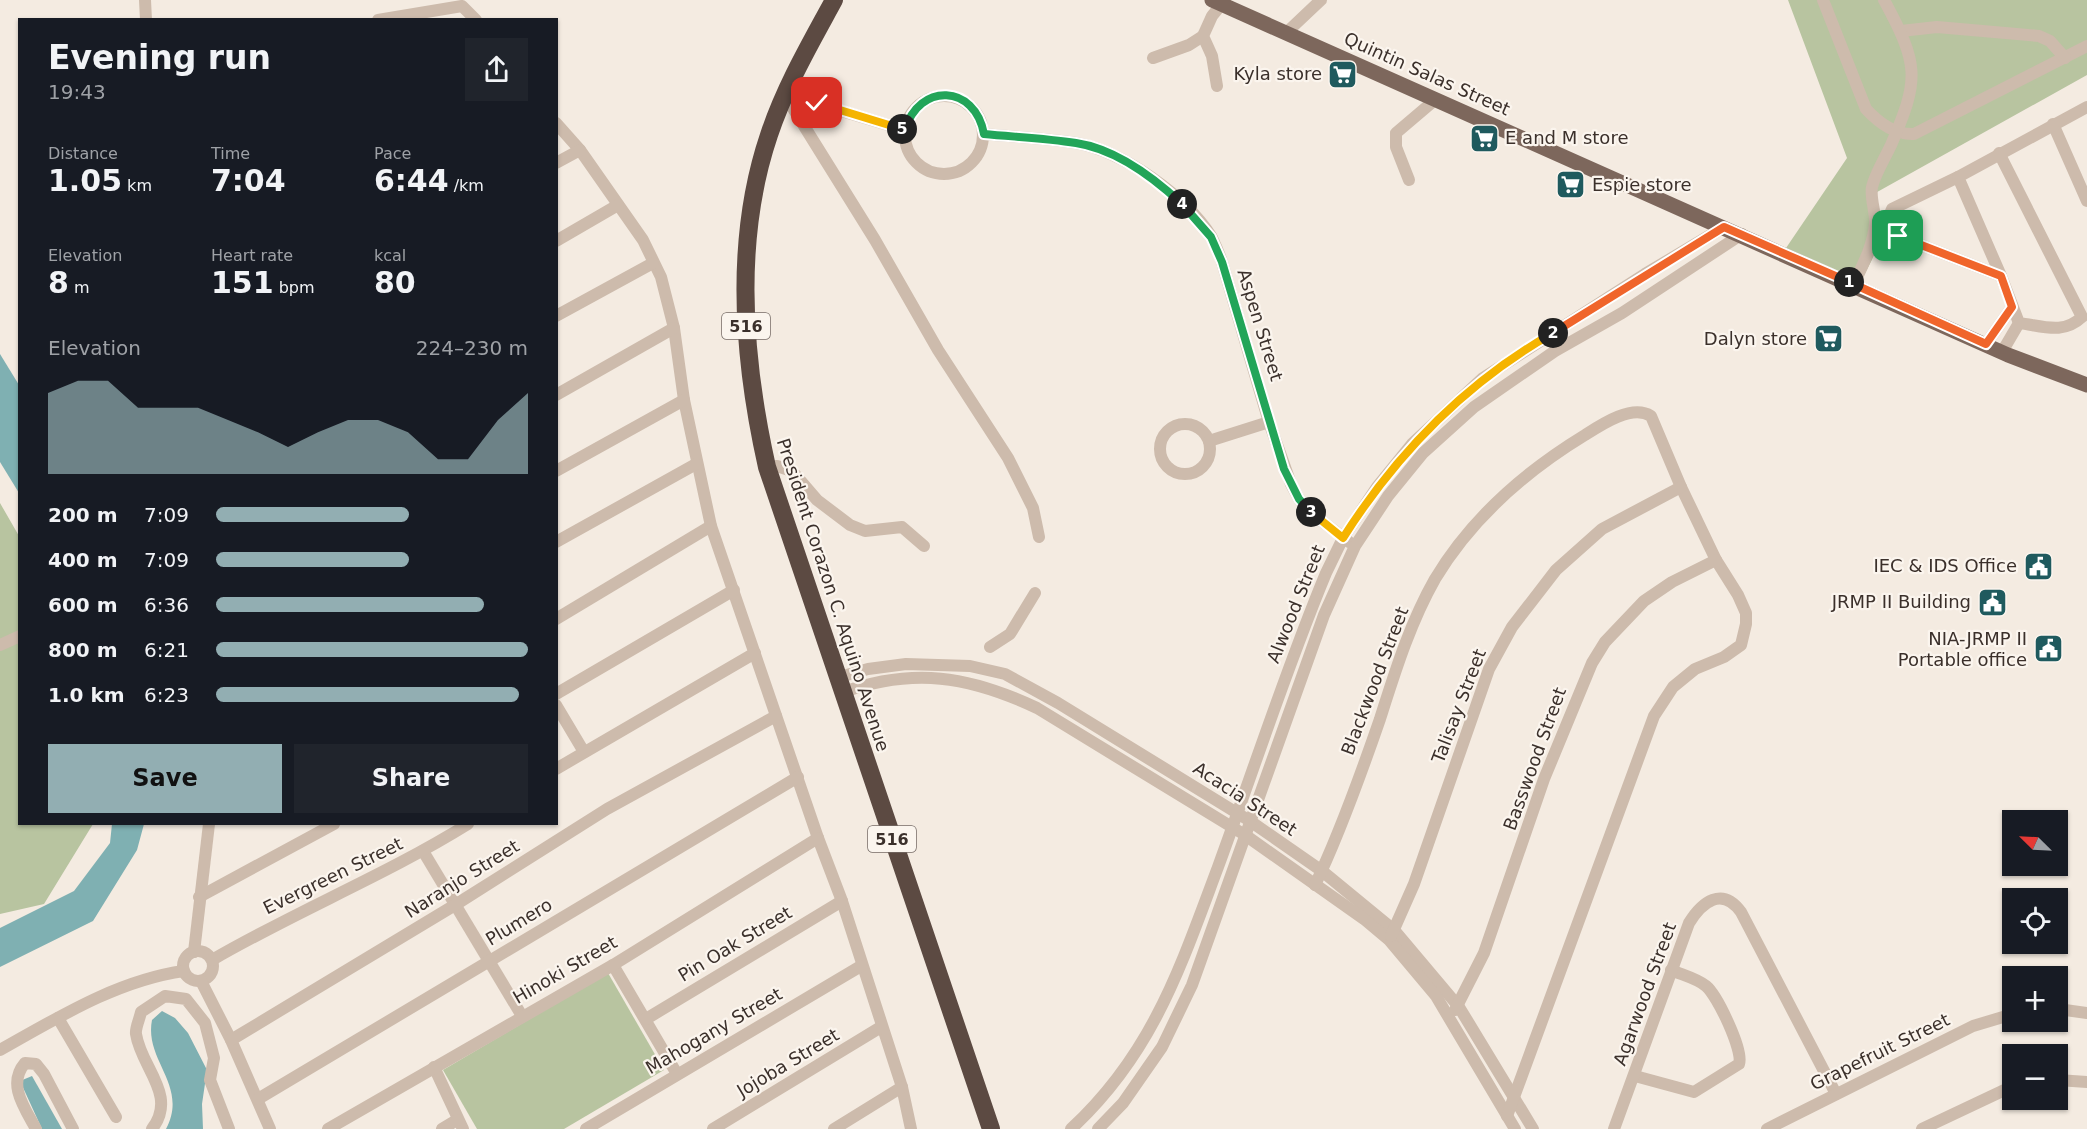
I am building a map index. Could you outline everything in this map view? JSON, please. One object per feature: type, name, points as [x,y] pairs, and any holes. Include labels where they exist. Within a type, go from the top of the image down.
[{"type":"highway","name":"President Corazon C. Aquino Avenue","points":[[834,0],[786,103],[756,178],[747,275],[749,371],[767,467],[838,686],[990,1129]]},
{"type":"main road","name":"Quintin Salas Street","points":[[1219,1],[2002,352],[2087,385]]},
{"type":"street","points":[[145,0],[146,18]]},
{"type":"street","points":[[1286,33],[1321,0]]},
{"type":"street","points":[[1823,0],[1866,109],[1876,119],[1904,135],[1914,134],[2087,46]]},
{"type":"street","points":[[1854,284],[1872,240],[1875,223],[1872,188],[1913,83],[1913,63],[1901,32],[1884,0]]},
{"type":"street","points":[[1153,58],[1189,45],[1203,36],[1219,1]]},
{"type":"street","points":[[390,18],[462,6],[474,18]]},
{"type":"street","points":[[1901,32],[1937,27],[2039,36],[2050,41],[2065,58]]},
{"type":"street","points":[[1203,36],[1212,56],[1217,86]]},
{"type":"street","points":[[946,95],[968,103],[982,122],[984,134],[977,156],[970,165],[948,174],[925,170],[916,163],[909,153],[905,130],[914,109],[934,96],[946,95]]},
{"type":"street","points":[[1409,180],[1396,147],[1396,133],[1436,99]]},
{"type":"street","points":[[905,130],[805,100],[786,103],[875,240],[938,350],[1008,458],[1033,508],[1040,537]]},
{"type":"street","points":[[2001,276],[1898,236],[1889,227],[1887,221],[1892,208],[1958,177],[2087,107]]},
{"type":"street","points":[[2053,124],[2087,201]]},
{"type":"street","points":[[558,125],[580,150],[643,240],[661,277],[674,328],[684,400],[711,526],[818,838],[842,900],[861,966],[903,1087],[911,1128]]},
{"type":"street","name":"Aspen Street","points":[[984,134],[1077,143],[1099,149],[1147,175],[1193,214],[1211,237],[1222,262],[1284,469],[1299,499],[1314,515],[1355,546]]},
{"type":"street","points":[[558,162],[580,150]]},
{"type":"street","points":[[1999,153],[2085,316],[2066,328],[2055,329],[2019,323]]},
{"type":"street","points":[[1958,177],[2019,323]]},
{"type":"street","points":[[558,240],[618,205]]},
{"type":"street","name":"Alwood Street","points":[[1071,1129],[1107,1092],[1147,1038],[1176,978],[1238,814],[1308,615],[1343,538],[1377,487],[1412,444],[1483,378],[1645,274],[1724,227]]},
{"type":"street","name":"Alwood Street","points":[[1098,1129],[1123,1103],[1161,1047],[1192,985],[1324,615],[1355,546],[1388,495],[1452,424],[1555,351],[1655,291],[1742,234]]},
{"type":"street","points":[[558,314],[653,263]]},
{"type":"street","points":[[1645,274],[1655,291]]},
{"type":"street","points":[[1986,344],[2012,307]]},
{"type":"street","points":[[2002,352],[2019,323]]},
{"type":"street","points":[[558,394],[674,328]]},
{"type":"street","points":[[558,470],[684,400]]},
{"type":"street","name":"Blackwood Street","points":[[1315,885],[1412,625],[1435,579],[1454,551],[1492,507],[1553,454],[1632,412],[1645,412],[1656,422],[1681,487]]},
{"type":"street","points":[[1209,441],[1269,422]]},
{"type":"street","points":[[1185,424],[1200,429],[1209,441],[1208,458],[1204,465],[1189,473],[1173,470],[1162,458],[1162,441],[1165,434],[1178,425],[1185,424]]},
{"type":"street","points":[[558,541],[696,464]]},
{"type":"street","points":[[767,467],[777,466],[792,471],[824,507],[850,525],[866,531],[902,527],[924,546]]},
{"type":"street","points":[[1507,1116],[1654,716],[1673,687],[1695,669],[1733,652],[1744,637],[1746,614],[1738,595],[1716,560],[1681,487]]},
{"type":"street","name":"Talisay Street","points":[[1392,935],[1414,884],[1489,669],[1512,627],[1556,570],[1602,529],[1681,487]]},
{"type":"street","points":[[558,618],[711,526]]},
{"type":"street","name":"Basswood Street","points":[[1448,1018],[1459,1006],[1484,953],[1544,779],[1592,663],[1605,642],[1644,601],[1672,582],[1716,560]]},
{"type":"street","points":[[558,693],[734,590]]},
{"type":"street","points":[[990,647],[1000,643],[1010,634],[1035,593]]},
{"type":"street","points":[[0,645],[18,637]]},
{"type":"street","points":[[558,768],[755,653]]},
{"type":"street","name":"Acacia Street","points":[[838,686],[868,669],[906,664],[954,664],[1005,674],[1058,703],[1250,821],[1322,871],[1392,935],[1459,1006],[1533,1129]]},
{"type":"street","name":"Acacia Street","points":[[838,686],[907,678],[951,680],[994,689],[1037,708],[1233,827],[1364,919],[1392,935],[1436,996],[1515,1129]]},
{"type":"street","points":[[558,708],[584,752]]},
{"type":"street","name":"Naranjo Street","points":[[231,1040],[456,905],[607,809],[776,716]]},
{"type":"street","name":"Plumero","points":[[258,1099],[798,777]]},
{"type":"street","points":[[194,952],[205,952],[212,960],[210,976],[201,981],[189,978],[184,971],[184,962],[194,952],[209,825]]},
{"type":"street","points":[[199,897],[332,825]]},
{"type":"street","name":"Evergreen Street","points":[[212,960],[254,936],[423,851],[466,825]]},
{"type":"street","name":"Hinoki Street","points":[[328,1129],[613,965],[818,838]]},
{"type":"street","points":[[423,851],[522,1016]]},
{"type":"street","name":"Agarwood Street","points":[[1614,1129],[1689,924],[1701,906],[1719,899],[1734,903],[1836,1094]]},
{"type":"street","name":"Pin Oak Street","points":[[646,1019],[842,900]]},
{"type":"street","points":[[613,965],[677,1074]]},
{"type":"street","name":"Mahogany Street","points":[[586,1129],[861,966]]},
{"type":"street","points":[[1635,1076],[1694,1092],[1739,1064],[1741,1058],[1738,1046],[1711,992],[1701,983],[1671,970]]},
{"type":"street","points":[[0,1050],[58,1018],[127,985],[184,971]]},
{"type":"street","points":[[201,981],[231,1040],[270,1129]]},
{"type":"street","points":[[152,1129],[158,1121],[163,1098],[136,1034],[141,1012],[165,996],[186,999],[205,1023],[214,1058],[210,1080],[229,1129]]},
{"type":"street","points":[[2068,1010],[2087,1013]]},
{"type":"street","name":"Grapefruit Street","points":[[1767,1129],[1973,1026],[2002,1017]]},
{"type":"street","points":[[58,1018],[116,1117]]},
{"type":"street","name":"Jojoba Street","points":[[713,1129],[881,1027]]},
{"type":"street","points":[[36,1129],[15,1086],[17,1073],[26,1063],[36,1064],[44,1074],[73,1129]]},
{"type":"street","points":[[434,1067],[460,1125],[442,1129]]},
{"type":"street","points":[[2068,1081],[2087,1082]]},
{"type":"street","points":[[834,1129],[903,1087]]},
{"type":"street","points":[[1923,1129],[2002,1091]]},
{"type":"green space","points":[[1788,0],[2087,0],[2087,75],[1870,196],[1876,208],[1880,230],[1877,249],[1861,281],[1786,248],[1847,158]]},
{"type":"green space","points":[[0,503],[18,534],[18,825],[92,825],[44,904],[0,914]]},
{"type":"green space","points":[[608,973],[664,1070],[564,1129],[477,1129],[443,1070]]},
{"type":"water","points":[[0,354],[18,383],[18,491],[0,462]]},
{"type":"water","points":[[112,825],[144,825],[137,850],[93,921],[0,967],[0,928],[74,891],[110,843]]},
{"type":"water","points":[[162,1011],[175,1018],[188,1033],[207,1070],[202,1104],[203,1129],[166,1129],[172,1113],[170,1086],[151,1035],[152,1020]]},
{"type":"water","points":[[32,1076],[62,1129],[42,1129],[20,1081]]},
{"type":"place","name":"Kyla store","points":[[1343,74]]},
{"type":"place","name":"E and M store","points":[[1484,138]]},
{"type":"place","name":"Espie store","points":[[1571,185]]},
{"type":"place","name":"Dalyn store","points":[[1828,339]]},
{"type":"place","name":"IEC & IDS Office","points":[[2038,566]]},
{"type":"place","name":"JRMP II Building","points":[[1992,602]]},
{"type":"place","name":"NIA-JRMP II Portable office","points":[[2048,649]]},
{"type":"route","points":[[817,103],[905,130],[914,109],[923,101],[934,96],[957,97],[976,111],[982,122],[984,134],[1077,143],[1099,149],[1123,160],[1169,192],[1193,214],[1211,237],[1222,262],[1256,371],[1269,422],[1291,484],[1299,499],[1314,515],[1343,538],[1377,487],[1412,444],[1483,378],[1645,274],[1724,227],[1986,344],[2012,307],[2001,276],[1898,236]]}]
